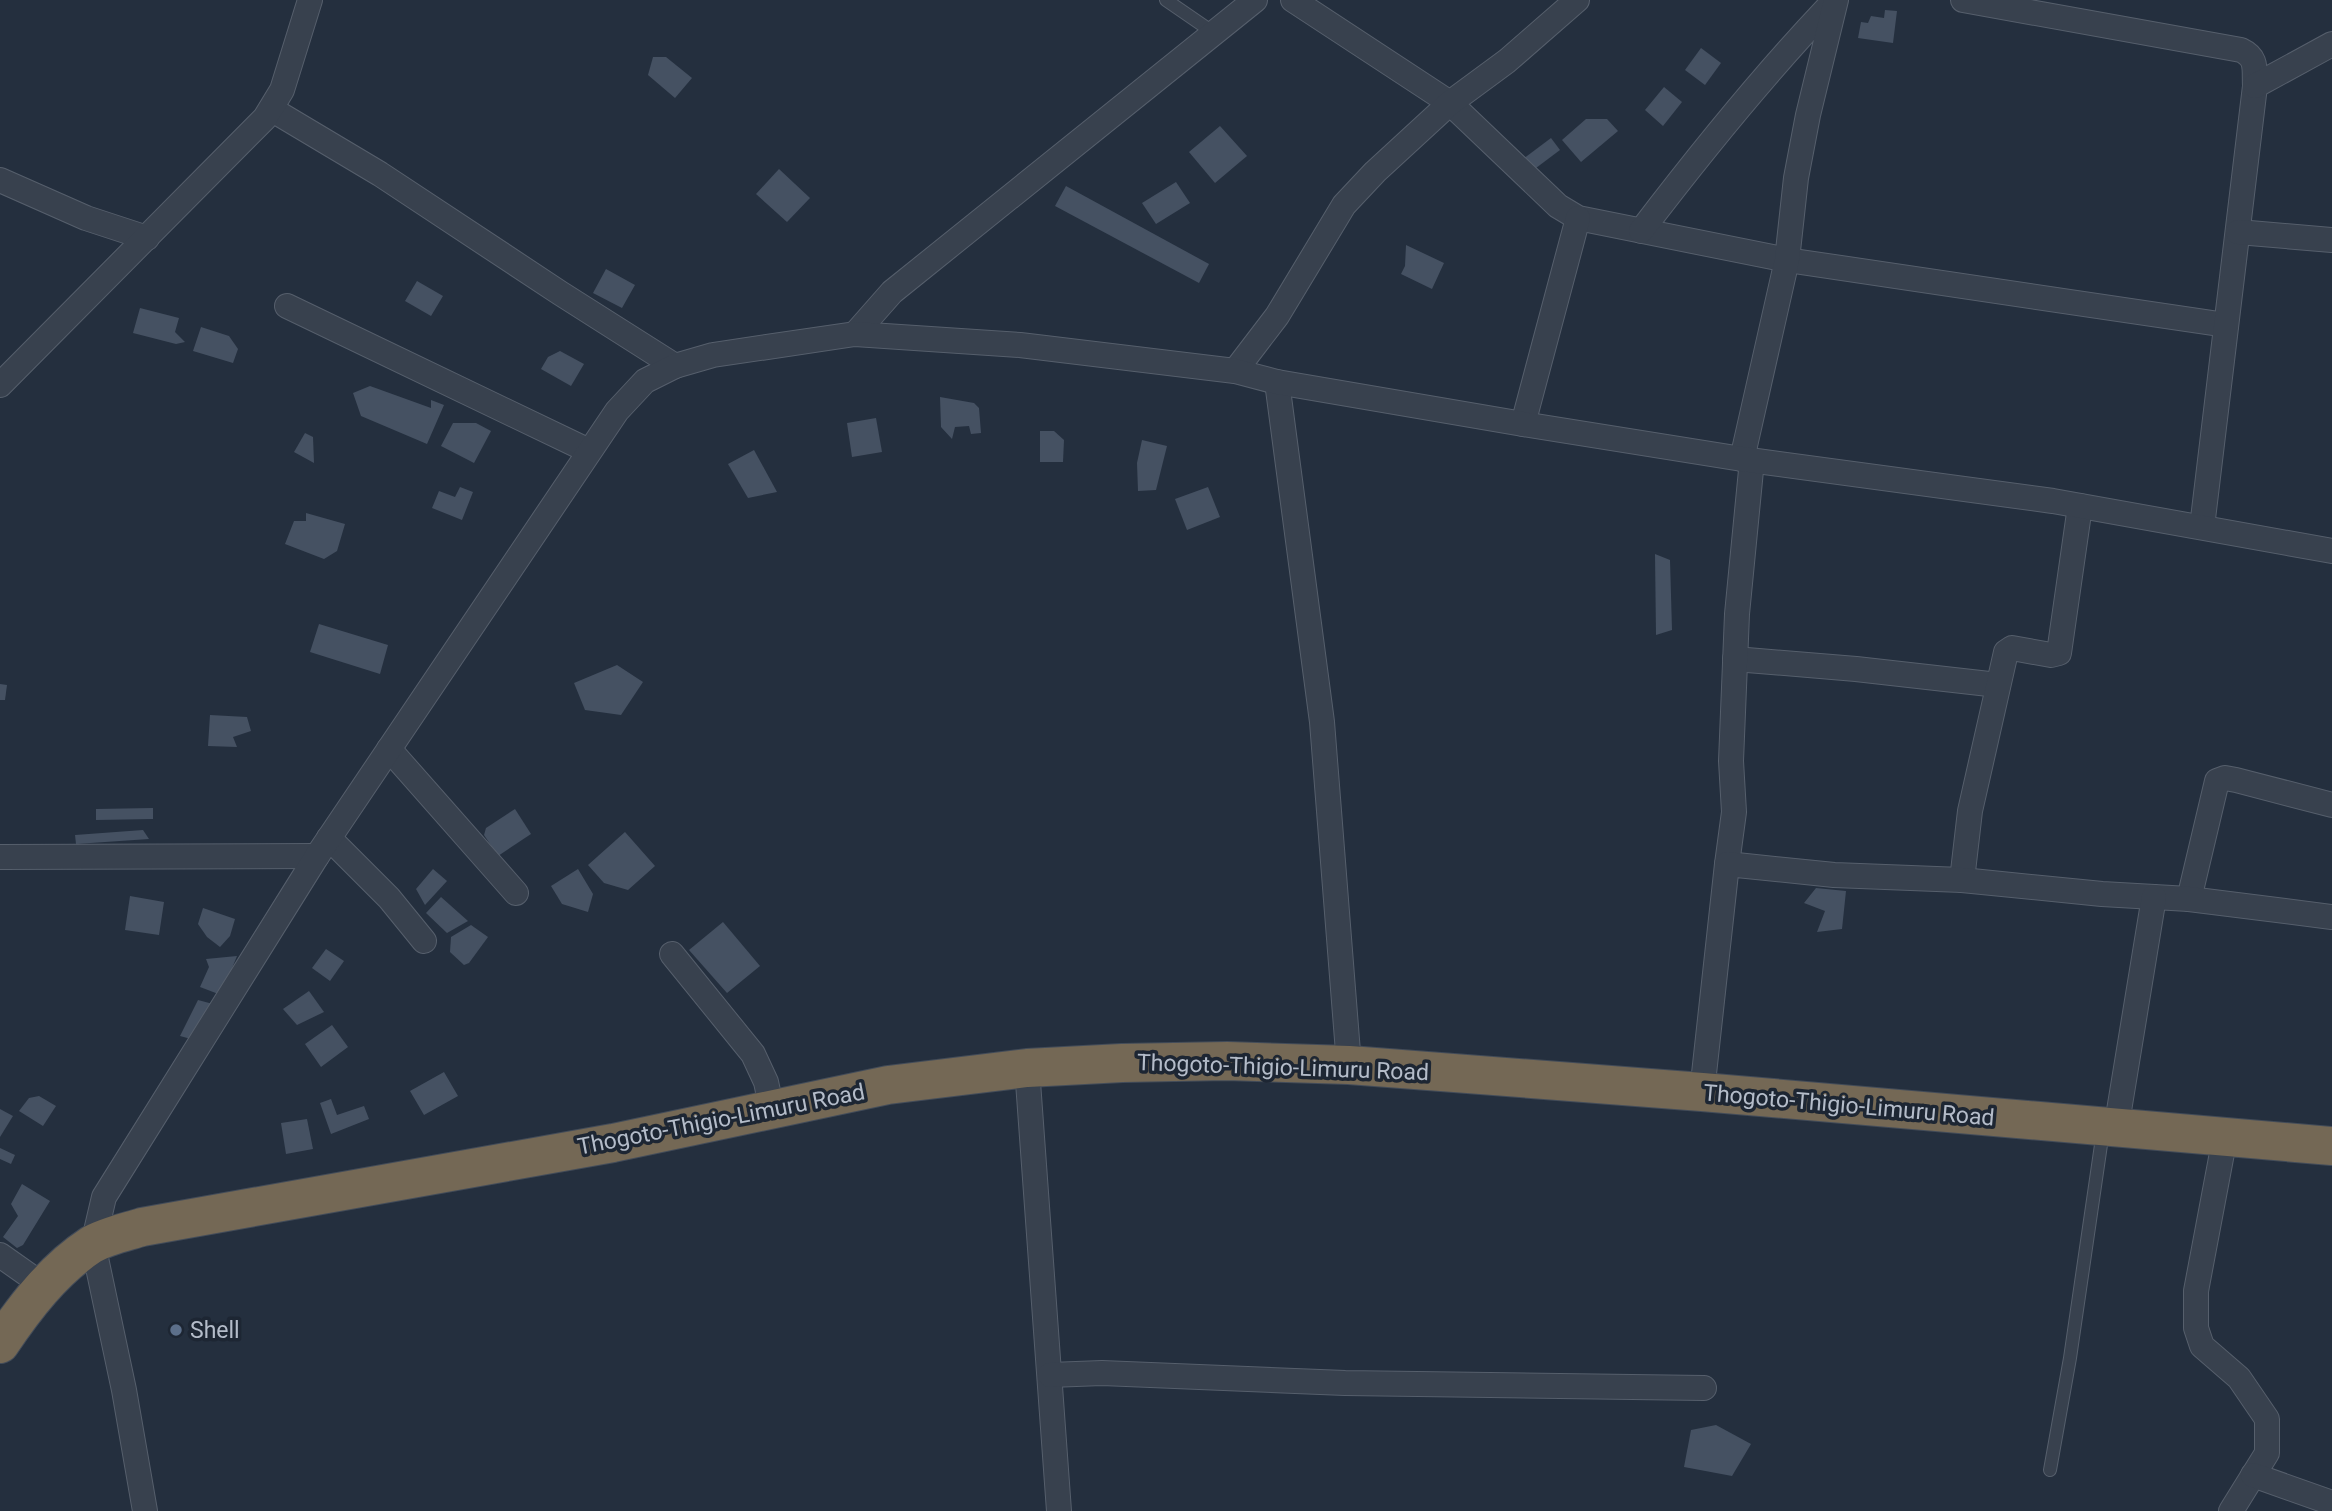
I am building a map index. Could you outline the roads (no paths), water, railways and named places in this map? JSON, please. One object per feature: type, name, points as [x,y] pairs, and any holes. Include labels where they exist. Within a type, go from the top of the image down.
[{"type":"highway","name":"Thogoto-Thigio-Limuru Road","points":[[0,1344],[44,1286],[65,1266],[93,1244],[142,1227],[613,1143],[888,1085],[1027,1068],[1227,1061],[1349,1065],[2332,1146]]},
{"type":"street","points":[[0,385],[265,118],[282,90],[310,0]]},
{"type":"street","points":[[855,334],[892,292],[1255,0]]},
{"type":"street","points":[[1293,0],[1450,103],[1558,206],[1578,218],[1787,260],[2227,324]]},
{"type":"street","points":[[1235,371],[1277,316],[1344,205],[1450,103],[1507,61],[1577,0]]},
{"type":"street","points":[[1641,231],[1785,52],[1835,0]]},
{"type":"street","points":[[1702,1092],[1735,800],[1731,761],[1747,459],[1787,260],[1796,178],[1808,115],[1835,0]]},
{"type":"street","points":[[1963,0],[2046,7],[2241,50],[2250,55],[2254,63],[2255,86],[2202,527]]},
{"type":"street","points":[[2255,86],[2332,44]]},
{"type":"street","points":[[271,108],[380,174],[675,366]]},
{"type":"street","points":[[0,180],[86,218],[147,238]]},
{"type":"street","points":[[1523,424],[1578,218]]},
{"type":"street","points":[[2238,232],[2332,240]]},
{"type":"street","points":[[288,306],[589,451]]},
{"type":"street","points":[[145,1511],[124,1390],[93,1244],[104,1197],[323,847],[589,451],[617,411],[645,381],[675,366],[713,355],[855,334],[1020,345],[1235,371],[1277,382],[1523,424],[2080,506],[2332,551]]},
{"type":"street","points":[[1277,382],[1322,722],[1349,1065]]},
{"type":"street","points":[[1962,880],[1970,811],[2006,652],[2009,649],[2051,655],[2059,653],[2080,506]]},
{"type":"street","points":[[1735,659],[1998,685]]},
{"type":"street","points":[[389,749],[516,892]]},
{"type":"street","points":[[2189,899],[2217,781],[2225,778],[2330,797]]},
{"type":"street","points":[[0,857],[323,847],[389,898],[424,941]]},
{"type":"street","points":[[1727,864],[1834,875],[1962,880],[2189,899],[2332,917]]},
{"type":"street","points":[[2110,1128],[2154,897]]},
{"type":"street","points":[[672,954],[753,1054],[766,1082],[772,1110]]},
{"type":"street","points":[[1027,1068],[1059,1511]]},
{"type":"street","points":[[2225,1138],[2196,1291],[2196,1328],[2202,1346],[2239,1378],[2267,1419],[2267,1453],[2231,1511]]},
{"type":"street","points":[[0,1255],[44,1286]]},
{"type":"street","points":[[1050,1375],[1102,1373],[1358,1383],[1704,1388]]},
{"type":"street","points":[[2253,1475],[2332,1503]]},
{"type":"lane","points":[[1166,0],[1214,33]]},
{"type":"lane","points":[[2050,1470],[2110,1128]]},
{"type":"place","name":"Shell","points":[[176,1330]]}]
